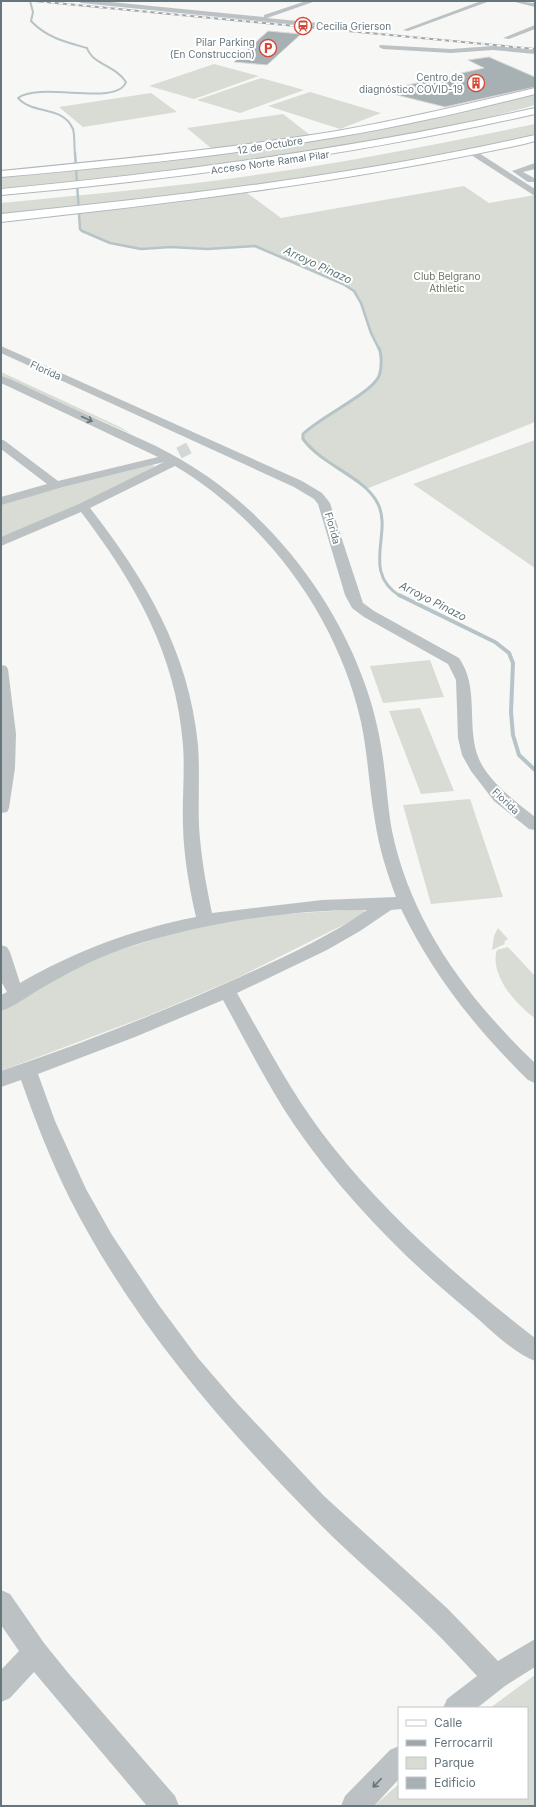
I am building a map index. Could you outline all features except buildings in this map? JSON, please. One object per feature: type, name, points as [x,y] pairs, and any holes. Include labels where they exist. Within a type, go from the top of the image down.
[{"type":"main road","name":"12 de Octubre","points":[[1,174],[195,155],[316,138],[442,114],[535,91]]},
{"type":"main road","points":[[480,128],[535,108]]},
{"type":"main road","name":"Acceso Norte Ramal Pilar","points":[[1,199],[58,191],[296,165],[387,150],[480,128],[535,111]]},
{"type":"main road","points":[[480,128],[531,121]]},
{"type":"main road","points":[[1,218],[105,208],[314,180],[535,138]]},
{"type":"main road","name":"Acceso Norte Ramal Pilar","points":[[1,192],[58,191]]},
{"type":"street","points":[[81,1],[318,24]]},
{"type":"street","points":[[260,18],[313,1]]},
{"type":"street","points":[[406,30],[487,1]]},
{"type":"street","points":[[517,1],[535,5]]},
{"type":"street","points":[[180,10],[196,5]]},
{"type":"street","points":[[507,38],[535,27]]},
{"type":"street","points":[[383,47],[451,51],[493,48],[535,52]]},
{"type":"street","points":[[471,151],[535,193]]},
{"type":"street","points":[[535,166],[516,171],[535,183]]},
{"type":"street","name":"Florida","points":[[1,349],[298,484],[322,499],[328,510],[354,601],[369,614],[454,661],[463,680],[466,738],[476,767],[500,797],[535,825]]},
{"type":"street","points":[[1,370],[129,429],[180,457],[266,535],[303,578],[333,626],[352,667],[366,710],[376,756],[384,827],[398,880],[407,902],[438,959],[468,1003],[497,1036],[535,1075]]},
{"type":"street","points":[[1,379],[180,457]]},
{"type":"street","points":[[1,443],[56,485]]},
{"type":"street","points":[[1,542],[83,507],[180,457],[210,445]]},
{"type":"street","points":[[1,501],[56,485],[180,457]]},
{"type":"street","points":[[83,507],[123,560],[142,591],[162,631],[176,670],[190,741],[192,773],[192,838],[196,874],[205,920]]},
{"type":"street","points":[[1,669],[8,734],[7,768],[1,808]]},
{"type":"street","points":[[1,1004],[90,955],[158,932],[205,920],[325,906],[355,904],[385,906],[407,902]]},
{"type":"street","points":[[1,1079],[157,1021],[227,991],[310,950],[365,920],[385,906]]},
{"type":"street","points":[[1,952],[9,979],[17,994]]},
{"type":"street","points":[[227,991],[284,1093],[328,1156],[362,1196],[430,1266],[535,1351]]},
{"type":"street","points":[[27,1070],[45,1121],[78,1194],[104,1242],[150,1311],[190,1365],[227,1410],[316,1504],[439,1618],[496,1677]]},
{"type":"street","points":[[1,1603],[35,1652],[165,1806]]},
{"type":"street","points":[[1,1689],[35,1652]]},
{"type":"street","points":[[457,1707],[496,1677],[535,1652]]},
{"type":"street","points":[[355,1806],[398,1760]]},
{"type":"green space","points":[[214,64],[259,76],[194,99],[149,86]]},
{"type":"green space","points":[[261,78],[304,90],[240,113],[197,100]]},
{"type":"green space","points":[[310,92],[381,113],[340,129],[268,106]]},
{"type":"green space","points":[[151,93],[177,112],[83,127],[59,107]]},
{"type":"green space","points":[[535,93],[535,105],[449,127],[362,144],[275,158],[187,169],[1,188],[1,176],[240,151]]},
{"type":"green space","points":[[283,114],[310,135],[212,149],[187,128]]},
{"type":"green space","points":[[535,124],[535,136],[404,163],[305,180],[1,217],[1,203],[229,179],[399,151]]},
{"type":"green space","name":"Club Belgrano Athletic","points":[[464,186],[489,203],[535,195],[535,422],[366,489],[319,457],[303,439],[306,432],[324,417],[372,386],[378,379],[381,372],[382,366],[379,352],[361,302],[355,292],[343,284],[255,246],[207,249],[171,247],[141,249],[110,243],[89,235],[80,229],[79,211],[243,190],[281,218]]},
{"type":"green space","points":[[1,372],[120,427],[130,433],[1,377]]},
{"type":"green space","points":[[535,440],[535,568],[413,484]]},
{"type":"green space","points":[[152,465],[155,466],[118,487],[1,538],[1,503]]},
{"type":"green space","points":[[430,660],[444,697],[383,703],[370,666]]},
{"type":"green space","points":[[420,708],[454,791],[421,794],[389,711]]},
{"type":"green space","points":[[470,799],[503,897],[431,904],[403,805]]},
{"type":"green space","points":[[364,909],[365,914],[235,979],[150,1015],[1,1071],[1,1011],[91,959],[204,924],[269,915]]},
{"type":"green space","points":[[498,928],[508,939],[504,942],[505,944],[492,950],[494,936]]},
{"type":"green space","points":[[508,947],[535,976],[535,1018],[520,1005],[500,979],[497,969],[497,950]]},
{"type":"green space","points":[[535,1675],[535,1806],[374,1806],[398,1785],[398,1799],[528,1799],[528,1707],[491,1707]]},
{"type":"waterway","name":"Arroyo Pinazo","points":[[30,1],[33,12],[31,21],[37,27],[57,39],[87,48],[94,58],[116,72],[126,82],[120,89],[108,93],[94,94],[43,92],[29,93],[18,98],[32,107],[55,113],[68,121],[74,132],[75,154]]},
{"type":"waterway","name":"Arroyo Pinazo","points":[[75,153],[80,229],[82,231],[110,243],[141,249],[171,247],[207,249],[255,246],[343,284],[354,291],[361,303],[371,333],[379,349]]},
{"type":"waterway","name":"Arroyo Pinazo","points":[[379,348],[381,367],[378,378],[373,384],[355,399],[310,428],[303,434],[303,439],[321,457],[362,485],[371,493],[377,502],[381,514],[382,526],[380,551],[382,575],[388,586],[400,596]]},
{"type":"waterway","name":"Arroyo Pinazo","points":[[399,595],[495,642],[509,653],[513,663],[511,712],[513,735],[519,755],[535,770]]},
{"type":"tunnel","points":[[179,453],[189,448]]},
{"type":"railway","points":[[35,1],[535,49]]},
{"type":"place","name":"Cecilia Grierson","points":[[303,26]]},
{"type":"place","name":"Pilar Parking (En Construccion)","points":[[268,48]]},
{"type":"place","name":"Centro de diagnóstico COVID-19","points":[[476,83]]}]
